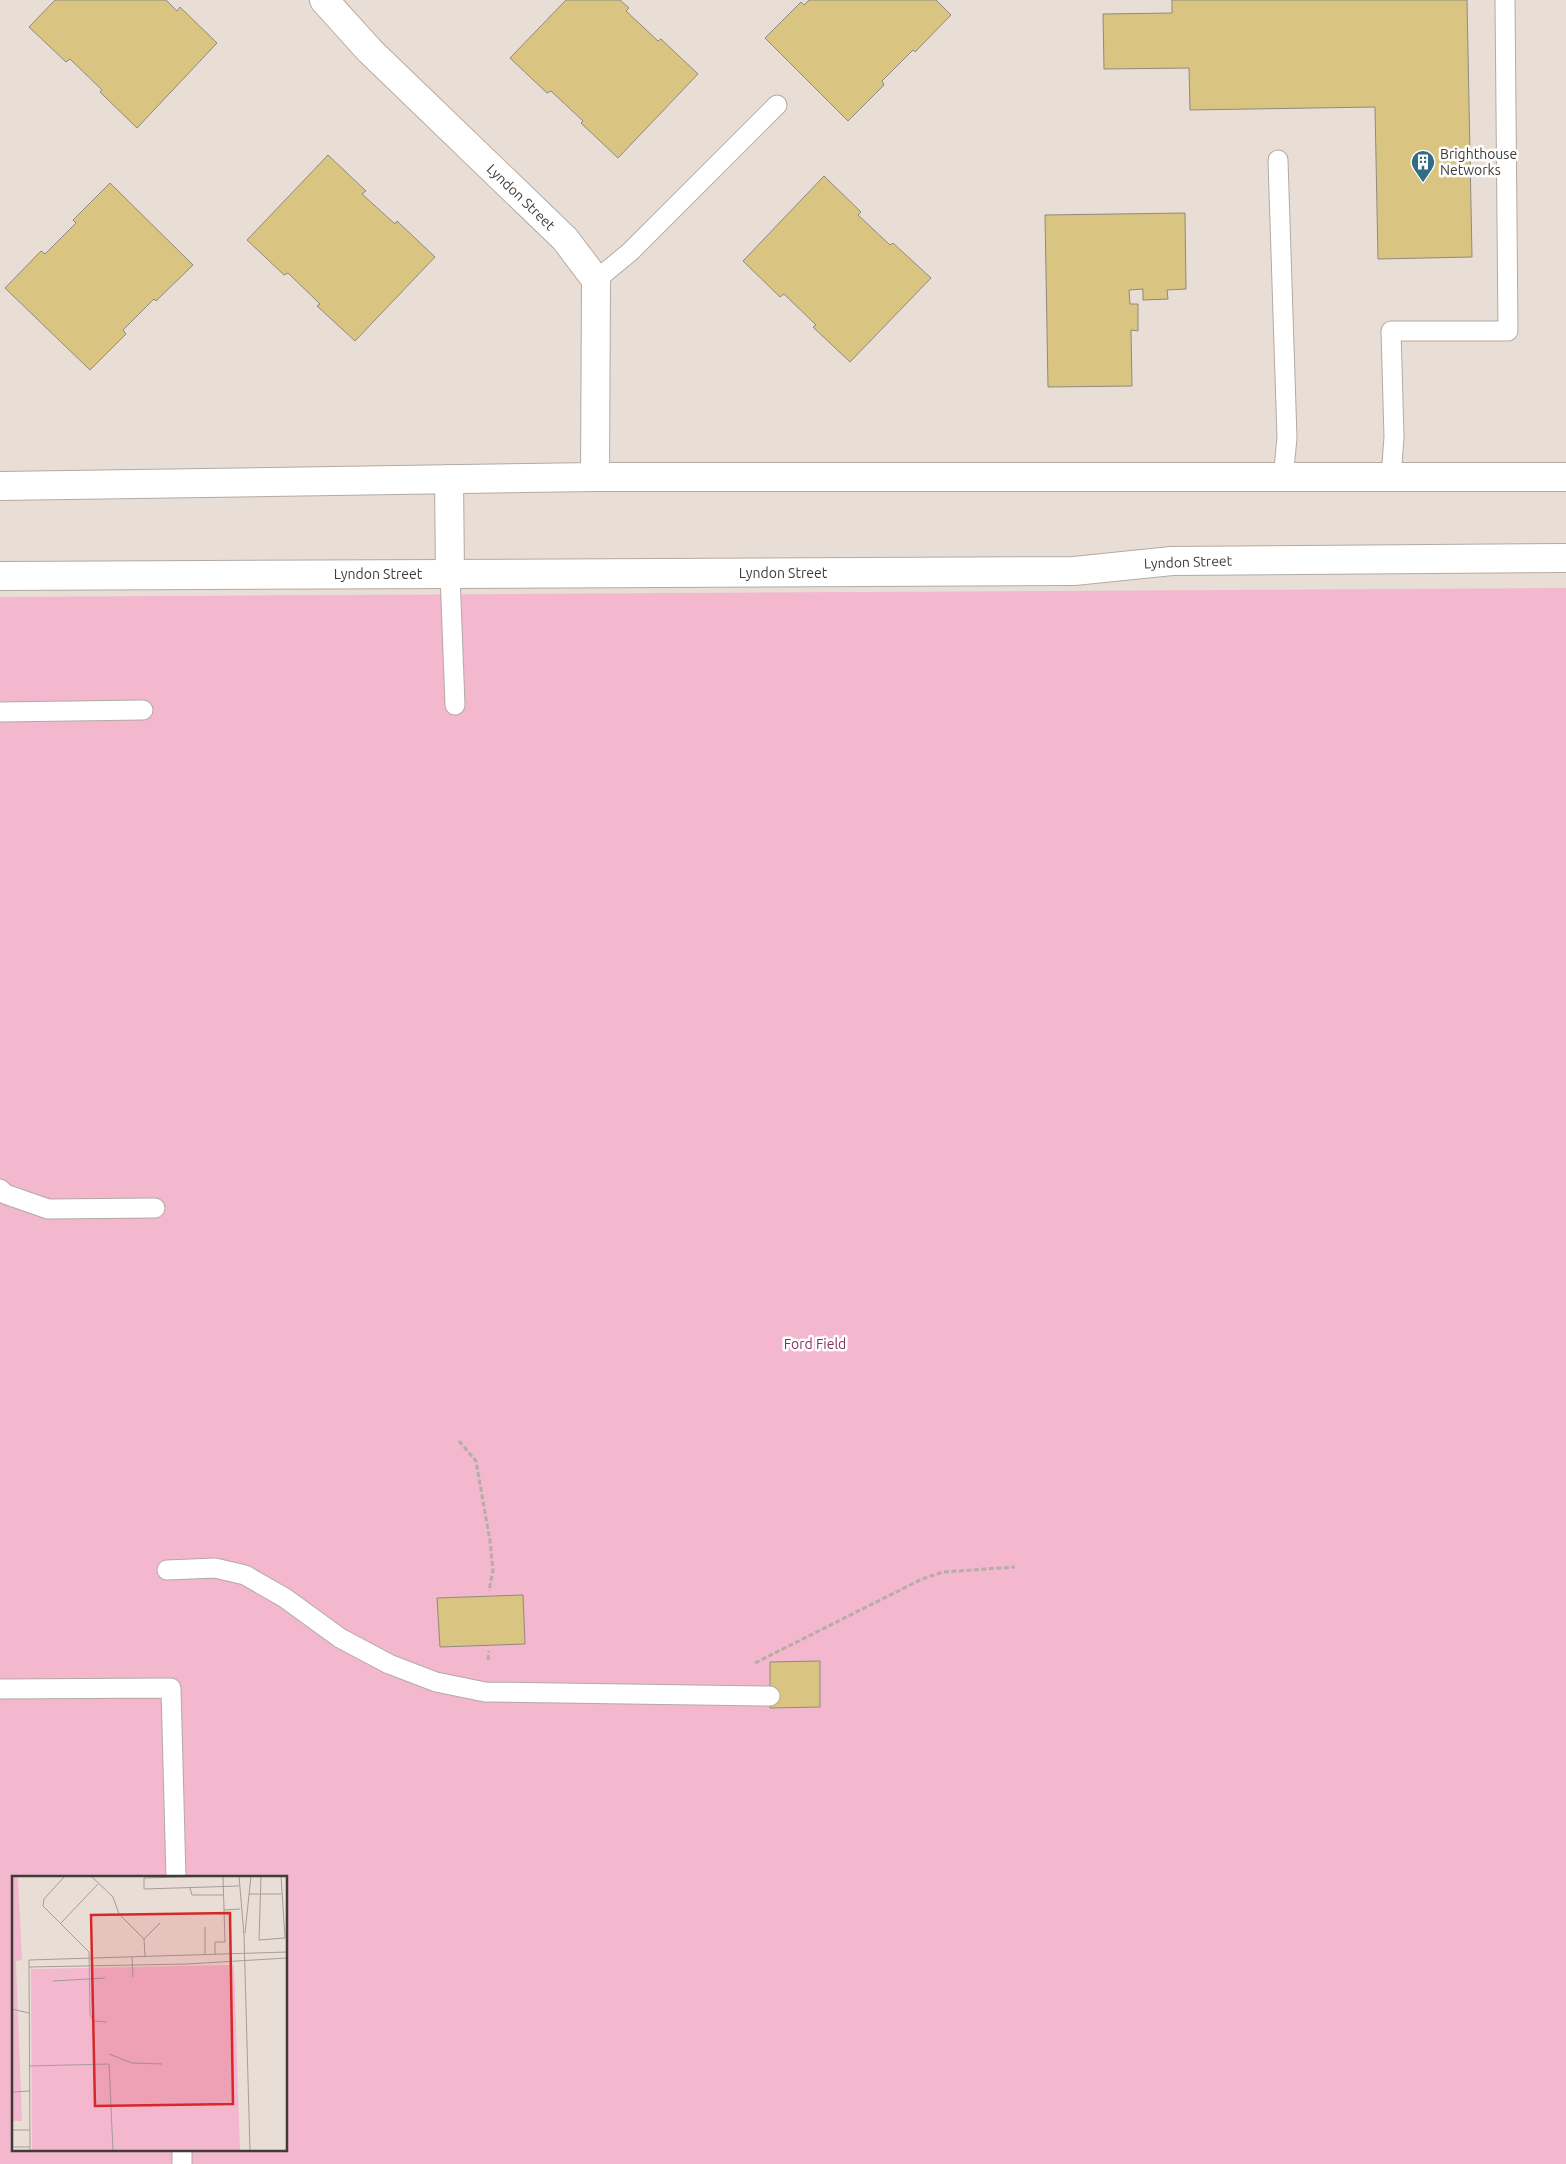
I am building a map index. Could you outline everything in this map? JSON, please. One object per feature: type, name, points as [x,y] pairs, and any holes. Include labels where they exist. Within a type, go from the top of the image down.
[{"type":"street","name":"Lyndon Street","points":[[324,0],[370,52],[565,239],[596,280]]},
{"type":"street","points":[[596,280],[596,477]]},
{"type":"street","points":[[0,486],[596,477],[1566,477]]},
{"type":"street","points":[[449,479],[450,574]]},
{"type":"street","name":"Lyndon Street","points":[[0,576],[1074,572],[1172,561],[1566,558]]},
{"type":"lane","points":[[1391,478],[1394,437],[1391,331],[1508,331],[1505,0]]},
{"type":"lane","points":[[596,280],[630,252],[777,105]]},
{"type":"lane","points":[[1278,160],[1287,438],[1282,478]]},
{"type":"lane","points":[[450,574],[455,705]]},
{"type":"lane","points":[[0,712],[143,710]]},
{"type":"lane","points":[[0,1189],[5,1194],[48,1209],[155,1208]]},
{"type":"lane","points":[[167,1570],[215,1568],[245,1575],[285,1598],[340,1638],[389,1664],[436,1682],[485,1692],[770,1696]]},
{"type":"lane","points":[[0,1689],[171,1688],[176,1876]]},
{"type":"path","points":[[459,1441],[476,1461],[490,1541],[493,1570],[489,1591]]},
{"type":"path","points":[[752,1664],[922,1579],[944,1572],[1015,1567]]},
{"type":"green space","name":"Ford Field","points":[[1566,588],[1566,2164],[0,2164],[0,597]]},
{"type":"building","points":[[55,0],[166,0],[177,11],[180,7],[217,43],[137,128],[70,59],[66,62],[29,27]]},
{"type":"building","points":[[566,0],[620,0],[629,8],[626,11],[658,41],[661,39],[698,74],[618,158],[551,91],[547,93],[510,58]]},
{"type":"building","points":[[809,0],[936,0],[951,15],[915,52],[913,50],[882,81],[884,85],[848,121],[765,38],[801,2],[804,5]]},
{"type":"building","name":"Brighthouse Networks","points":[[1172,0],[1467,0],[1472,257],[1378,259],[1375,107],[1190,110],[1189,68],[1104,69],[1103,14],[1172,13]]},
{"type":"building","points":[[328,155],[366,191],[362,194],[395,224],[397,221],[435,257],[355,341],[317,306],[320,304],[288,273],[284,275],[247,240]]},
{"type":"building","points":[[824,176],[861,212],[858,215],[890,245],[893,243],[931,278],[850,362],[813,327],[816,325],[784,294],[780,297],[743,261]]},
{"type":"building","points":[[110,183],[193,265],[156,301],[154,299],[123,330],[126,334],[90,370],[5,288],[41,251],[45,254],[76,223],[73,220]]},
{"type":"building","points":[[1185,213],[1186,289],[1167,290],[1168,299],[1143,300],[1143,289],[1129,290],[1130,304],[1138,304],[1138,331],[1131,330],[1132,386],[1048,387],[1045,215]]},
{"type":"building","points":[[523,1595],[525,1644],[440,1647],[437,1598]]},
{"type":"building","points":[[820,1661],[820,1707],[770,1708],[770,1662]]},
{"type":"place","name":"Brighthouse Networks","points":[[1423,183]]}]
